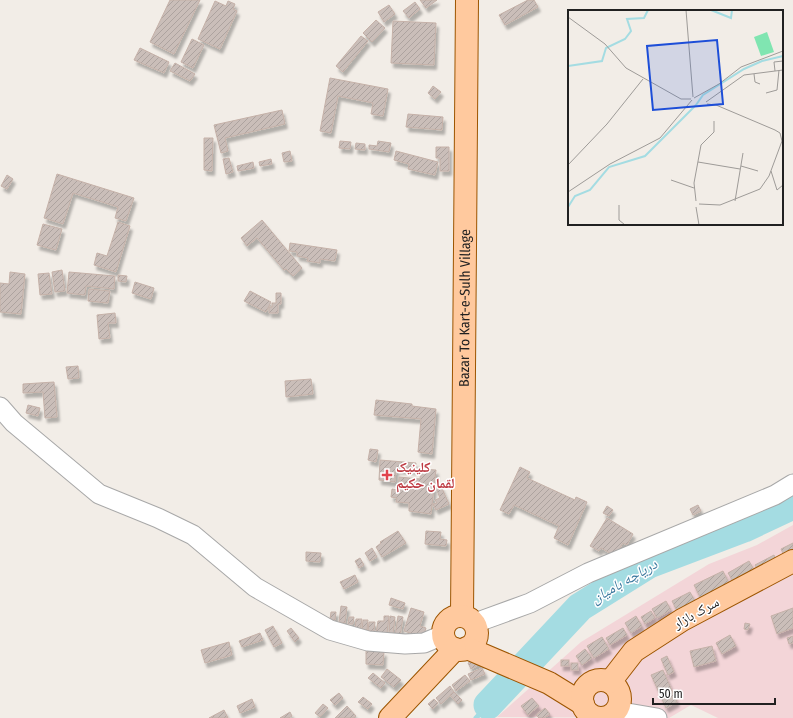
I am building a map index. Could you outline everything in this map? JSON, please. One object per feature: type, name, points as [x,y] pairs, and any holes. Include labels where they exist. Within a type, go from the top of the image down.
[{"type":"main road","name":"Bazar To Kart-e-Sulh Village","points":[[463,635],[467,0]]},
{"type":"main road","name":"سرک بازار","points":[[610,682],[634,651],[682,620],[793,561]]},
{"type":"main road","points":[[390,718],[463,635],[497,655],[552,678],[584,696]]},
{"type":"main road","points":[[599,680],[610,682],[618,690],[621,701],[616,711],[607,717],[597,717],[588,712],[584,696],[588,685],[599,680]]},
{"type":"street","points":[[0,407],[14,423],[99,494],[158,518],[193,535],[256,587],[330,630],[368,641],[405,644],[424,643],[463,635],[588,573],[775,495],[793,484]]},
{"type":"street","points":[[616,711],[657,718]]},
{"type":"shaded area","points":[[793,525],[793,718],[718,718],[691,705],[669,718],[497,717],[581,642],[709,564],[757,545]]},
{"type":"building","points":[[170,0],[200,0],[174,54],[150,42]]},
{"type":"building","points":[[420,0],[437,0],[426,8]]},
{"type":"building","points":[[528,0],[534,0],[538,7],[505,25],[499,15]]},
{"type":"building","points":[[215,1],[226,6],[228,1],[235,4],[233,9],[237,11],[220,49],[198,39]]},
{"type":"building","points":[[415,2],[420,9],[409,18],[403,11]]},
{"type":"building","points":[[389,5],[395,14],[384,22],[378,12]]},
{"type":"building","points":[[376,20],[385,28],[372,42],[363,33]]},
{"type":"building","points":[[393,21],[436,23],[434,65],[391,63]]},
{"type":"building","points":[[361,36],[368,41],[343,72],[336,66]]},
{"type":"building","points":[[192,39],[204,45],[193,68],[181,62]]},
{"type":"building","points":[[140,48],[169,62],[164,73],[134,60]]},
{"type":"building","points":[[175,63],[195,74],[190,81],[170,71]]},
{"type":"building","points":[[330,78],[388,89],[383,116],[371,114],[373,103],[338,96],[331,133],[320,131]]},
{"type":"building","points":[[433,86],[441,92],[435,99],[428,93]]},
{"type":"building","points":[[282,110],[285,124],[225,138],[228,151],[221,153],[214,125]]},
{"type":"building","points":[[408,114],[443,117],[442,130],[406,127]]},
{"type":"building","points":[[204,138],[213,138],[212,171],[204,170]]},
{"type":"building","points":[[340,141],[351,142],[350,149],[339,148]]},
{"type":"building","points":[[378,141],[391,143],[389,152],[369,149],[369,145],[377,146]]},
{"type":"building","points":[[356,143],[365,144],[365,150],[355,149]]},
{"type":"building","points":[[436,147],[449,147],[449,171],[440,171],[440,158],[436,158]]},
{"type":"building","points":[[290,151],[292,161],[284,162],[282,153]]},
{"type":"building","points":[[396,151],[438,162],[435,175],[408,169],[409,164],[394,160]]},
{"type":"building","points":[[229,158],[233,172],[226,174],[223,159]]},
{"type":"building","points":[[271,159],[272,164],[260,166],[259,162]]},
{"type":"building","points":[[253,162],[254,168],[238,171],[237,166]]},
{"type":"building","points":[[57,174],[134,198],[126,221],[115,218],[118,207],[73,193],[63,224],[44,218]]},
{"type":"building","points":[[7,175],[13,179],[7,189],[1,186]]},
{"type":"building","points":[[262,220],[302,268],[293,276],[286,269],[284,270],[257,238],[247,246],[241,238]]},
{"type":"building","points":[[118,222],[130,226],[116,272],[94,265],[97,253],[107,256]]},
{"type":"building","points":[[43,224],[62,229],[56,250],[37,245]]},
{"type":"building","points":[[290,243],[337,250],[335,261],[320,259],[320,263],[307,261],[308,258],[297,256],[297,252],[289,251]]},
{"type":"building","points":[[62,270],[65,291],[55,292],[52,272]]},
{"type":"building","points":[[10,272],[25,274],[21,314],[0,312],[0,283],[9,284]]},
{"type":"building","points":[[69,272],[115,276],[114,289],[86,286],[85,295],[67,293]]},
{"type":"building","points":[[49,273],[52,294],[40,295],[38,274]]},
{"type":"building","points":[[118,275],[127,276],[126,282],[118,281]]},
{"type":"building","points":[[135,282],[154,288],[151,299],[132,293]]},
{"type":"building","points":[[89,289],[110,291],[108,303],[88,301]]},
{"type":"building","points":[[250,291],[271,302],[266,312],[244,301]]},
{"type":"building","points":[[276,293],[281,293],[281,304],[278,304],[278,313],[269,313],[269,307],[272,307],[272,303],[276,303]]},
{"type":"building","points":[[115,313],[116,323],[108,323],[110,338],[99,339],[97,315]]},
{"type":"building","points":[[78,366],[79,378],[68,379],[66,367]]},
{"type":"building","points":[[311,379],[313,394],[286,397],[285,381]]},
{"type":"building","points":[[54,382],[57,417],[45,418],[43,392],[23,393],[23,384]]},
{"type":"building","points":[[376,400],[412,404],[412,406],[436,409],[432,454],[418,452],[421,419],[374,415]]},
{"type":"building","points":[[28,405],[40,408],[38,416],[26,413]]},
{"type":"building","points":[[370,449],[378,450],[376,462],[368,460]]},
{"type":"building","name":"کلینیک لقمان حکیم","points":[[380,460],[416,463],[415,470],[396,469],[395,482],[379,480]]},
{"type":"building","points":[[520,467],[530,472],[527,478],[575,500],[576,497],[587,502],[568,545],[554,538],[559,526],[514,505],[509,514],[500,510]]},
{"type":"building","points":[[421,469],[436,470],[431,514],[409,511],[409,503],[396,502],[397,498],[391,497],[392,489],[398,490],[399,477],[420,479]]},
{"type":"building","points":[[441,486],[449,504],[436,510],[433,504],[437,503],[435,500],[440,498],[436,488]]},
{"type":"building","points":[[698,505],[701,511],[693,515],[690,509]]},
{"type":"building","points":[[607,506],[613,510],[609,516],[603,513]]},
{"type":"building","points":[[607,518],[633,534],[627,545],[623,543],[615,556],[601,548],[599,551],[590,546]]},
{"type":"building","points":[[398,531],[406,543],[382,557],[376,547],[381,543],[380,542]]},
{"type":"building","points":[[426,531],[441,532],[440,539],[447,540],[446,546],[425,544]]},
{"type":"building","points":[[793,543],[793,559],[787,562],[781,549]]},
{"type":"building","points":[[372,548],[377,557],[370,561],[365,553]]},
{"type":"building","points":[[306,552],[321,553],[320,562],[306,561]]},
{"type":"building","points":[[774,555],[778,564],[759,573],[755,565]]},
{"type":"building","points":[[360,558],[364,565],[359,568],[355,561]]},
{"type":"building","points":[[749,561],[756,573],[735,585],[728,573]]},
{"type":"building","points":[[723,571],[730,585],[701,599],[694,585]]},
{"type":"building","points":[[355,575],[358,582],[344,589],[340,582]]},
{"type":"building","points":[[690,592],[695,601],[677,611],[672,601]]},
{"type":"building","points":[[391,598],[405,603],[403,609],[389,605]]},
{"type":"building","points":[[666,601],[671,610],[657,618],[652,609]]},
{"type":"building","points":[[341,606],[347,607],[345,623],[339,622]]},
{"type":"building","points":[[411,608],[424,612],[420,626],[426,628],[423,637],[404,631]]},
{"type":"building","points":[[793,608],[793,628],[777,634],[771,616]]},
{"type":"building","points":[[651,611],[655,618],[645,624],[641,617]]},
{"type":"building","points":[[331,612],[336,612],[335,620],[330,619]]},
{"type":"building","points":[[384,616],[389,616],[387,634],[376,633],[378,621],[384,621]]},
{"type":"building","points":[[390,616],[395,617],[393,635],[389,635]]},
{"type":"building","points":[[398,616],[403,617],[400,637],[395,636]]},
{"type":"building","points":[[636,616],[642,626],[631,633],[625,623]]},
{"type":"building","points":[[349,617],[354,617],[353,624],[348,624]]},
{"type":"building","points":[[356,619],[362,619],[360,631],[355,630]]},
{"type":"building","points":[[363,620],[368,620],[367,630],[362,629]]},
{"type":"building","points":[[369,622],[375,622],[374,631],[368,631]]},
{"type":"building","points":[[745,623],[750,624],[748,630],[744,629]]},
{"type":"building","points":[[273,626],[282,643],[274,647],[265,630]]},
{"type":"building","points":[[291,628],[299,638],[295,642],[287,631]]},
{"type":"building","points":[[623,628],[627,635],[610,645],[606,638]]},
{"type":"building","points":[[260,633],[263,640],[242,647],[239,641]]},
{"type":"building","points":[[730,635],[736,646],[722,654],[716,643]]},
{"type":"building","points":[[793,636],[793,643],[789,644],[787,638]]},
{"type":"building","points":[[602,637],[609,649],[594,658],[587,646]]},
{"type":"building","points":[[229,642],[232,655],[205,663],[201,650]]},
{"type":"building","points":[[712,646],[716,661],[694,667],[690,651]]},
{"type":"building","points":[[585,649],[592,658],[582,665],[576,656]]},
{"type":"building","points":[[366,651],[384,652],[383,665],[366,664]]},
{"type":"building","points":[[667,656],[674,672],[668,675],[661,659]]},
{"type":"building","points":[[479,657],[482,663],[471,669],[468,663]]},
{"type":"building","points":[[561,660],[569,660],[569,666],[561,666]]},
{"type":"building","points":[[571,663],[578,663],[578,670],[571,670]]},
{"type":"building","points":[[482,668],[485,674],[471,680],[468,674]]},
{"type":"building","points":[[387,669],[401,680],[394,687],[381,677]]},
{"type":"building","points":[[663,670],[677,702],[666,708],[651,675]]},
{"type":"building","points":[[373,673],[385,683],[381,688],[368,678]]},
{"type":"building","points":[[465,675],[470,681],[456,691],[452,685]]},
{"type":"building","points":[[450,686],[454,692],[441,704],[436,698]]},
{"type":"building","points":[[454,692],[462,700],[458,704],[450,695]]},
{"type":"building","points":[[339,693],[343,698],[335,705],[330,700]]},
{"type":"building","points":[[363,697],[372,704],[368,709],[358,702]]},
{"type":"building","points":[[532,698],[539,706],[528,715],[521,706]]},
{"type":"building","points":[[252,699],[255,707],[240,713],[237,706]]},
{"type":"building","points":[[434,699],[438,703],[433,709],[428,704]]},
{"type":"building","points":[[323,704],[328,708],[320,717],[315,713]]},
{"type":"building","points":[[347,706],[356,716],[354,718],[335,718]]},
{"type":"building","points":[[545,708],[550,714],[544,718],[539,718],[536,715]]},
{"type":"building","points":[[224,710],[228,718],[209,718]]},
{"type":"building","points":[[290,712],[292,716],[289,718],[280,718]]},
{"type":"waterway","name":"دریاچه بامیان","points":[[488,705],[580,607],[649,564],[744,528],[793,505]]},
{"type":"waterway","points":[[476,718],[488,705]]},
{"type":"place","name":"کلینیک لقمان حکیم","points":[[387,475]]}]
